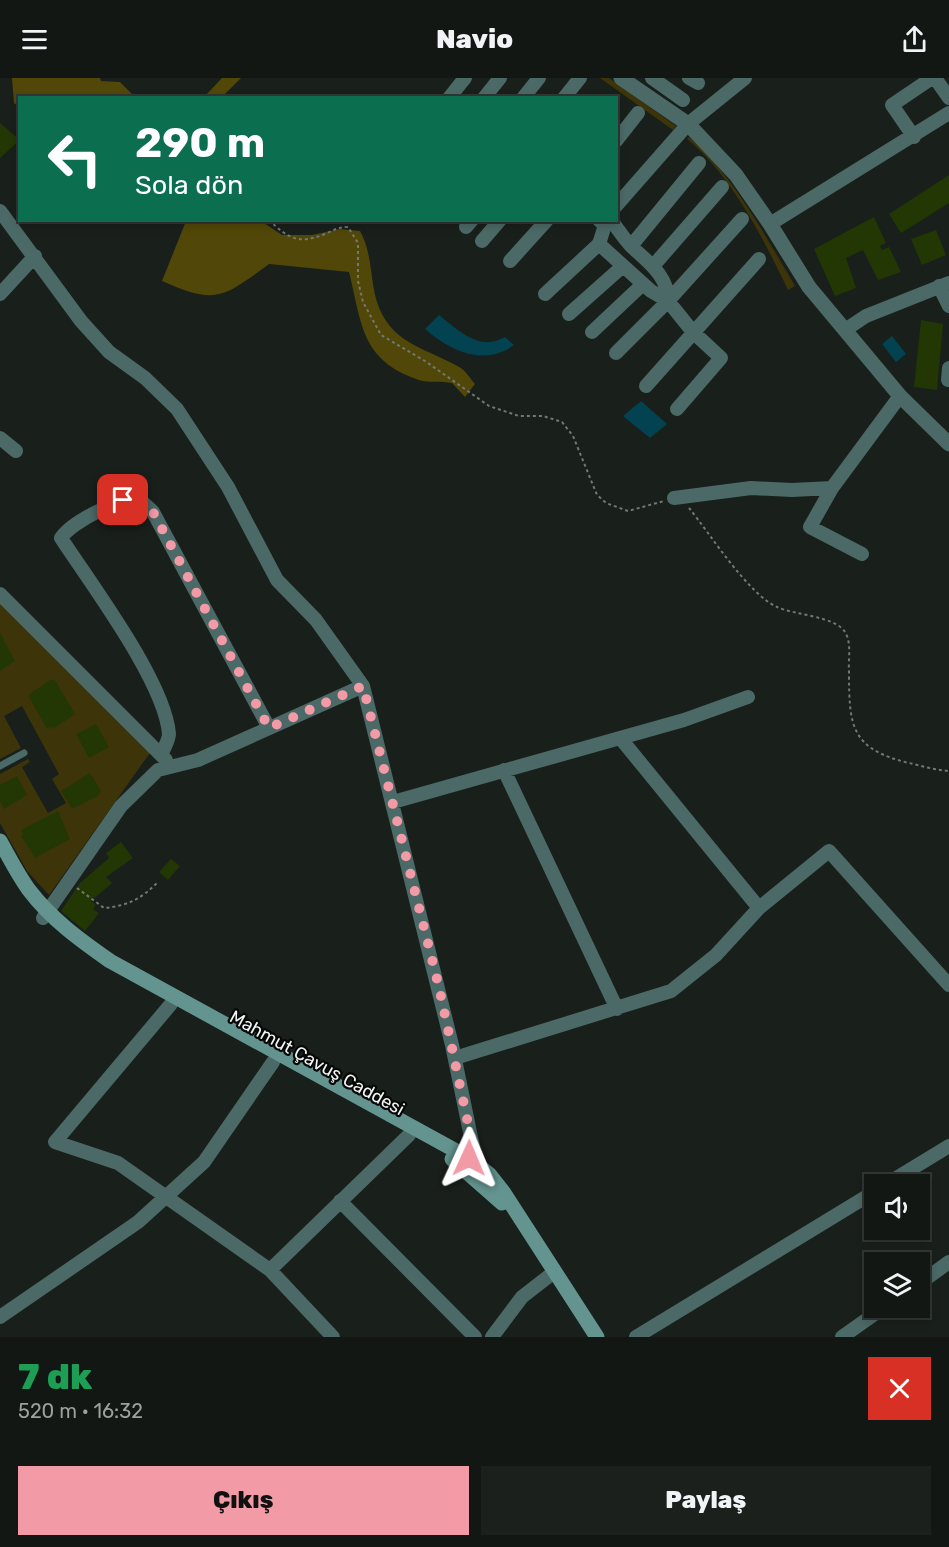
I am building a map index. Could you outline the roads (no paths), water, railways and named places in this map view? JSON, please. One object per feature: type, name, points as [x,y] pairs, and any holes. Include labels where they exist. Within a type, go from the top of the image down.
[{"type":"main road","points":[[0,841],[28,889],[76,937],[126,971],[489,1174],[504,1193],[597,1337]]},
{"type":"main road","name":"Mahmut Çavuş Caddesi","points":[[0,852],[19,885],[49,909],[78,949],[273,1062],[409,1135],[467,1163],[501,1201],[588,1337]]},
{"type":"street","points":[[451,96],[465,78]]},
{"type":"street","points":[[486,96],[500,78]]},
{"type":"street","points":[[526,96],[539,78]]},
{"type":"street","points":[[566,96],[580,78]]},
{"type":"street","points":[[621,78],[688,124],[736,175],[809,287],[900,396],[949,444]]},
{"type":"street","points":[[618,204],[688,124],[745,78]]},
{"type":"street","points":[[914,137],[892,105],[934,78],[949,98]]},
{"type":"street","points":[[646,95],[659,80],[683,100]]},
{"type":"street","points":[[618,138],[638,113]]},
{"type":"street","points":[[770,224],[914,137],[949,113]]},
{"type":"street","points":[[632,246],[699,163]]},
{"type":"street","points":[[654,265],[722,188]]},
{"type":"street","points":[[0,211],[81,321],[109,352],[145,378],[177,409],[228,488],[277,580],[316,620],[363,686],[454,1058],[473,1147],[467,1163]]},
{"type":"street","points":[[616,353],[668,301],[742,219]]},
{"type":"street","points":[[482,241],[498,222]]},
{"type":"street","points":[[510,261],[545,222]]},
{"type":"street","points":[[544,294],[599,244],[605,225],[601,222]]},
{"type":"street","points":[[612,222],[632,246],[654,265],[668,289],[668,301]]},
{"type":"street","points":[[599,244],[643,284],[668,301],[693,332],[721,358],[677,409]]},
{"type":"street","points":[[0,294],[35,256]]},
{"type":"street","points":[[646,386],[759,259]]},
{"type":"street","points":[[569,314],[623,266]]},
{"type":"street","points":[[592,332],[643,284]]},
{"type":"street","points":[[845,330],[866,316],[944,284],[949,306]]},
{"type":"street","points":[[862,554],[810,527],[832,488],[900,396]]},
{"type":"street","points":[[0,438],[16,451]]},
{"type":"street","points":[[674,498],[751,488],[792,490],[832,488]]},
{"type":"street","points":[[161,755],[170,736],[165,712],[135,652],[61,538],[67,530],[123,500],[141,501],[153,512],[269,728]]},
{"type":"street","points":[[0,594],[173,766]]},
{"type":"street","points":[[49,909],[121,806],[158,771],[198,760],[363,686]]},
{"type":"street","points":[[393,802],[621,739],[748,697]]},
{"type":"street","points":[[621,739],[759,908]]},
{"type":"street","points":[[504,770],[617,1009]]},
{"type":"street","points":[[454,1058],[671,991],[716,955],[759,908],[829,851],[949,985]]},
{"type":"street","points":[[171,1004],[55,1143],[118,1163],[270,1270],[333,1337]]},
{"type":"street","points":[[0,1317],[138,1222],[204,1162],[273,1062]]},
{"type":"street","points":[[270,1270],[409,1135]]},
{"type":"street","points":[[903,1174],[949,1146]]},
{"type":"street","points":[[636,1337],[864,1198]]},
{"type":"street","points":[[340,1201],[475,1337]]},
{"type":"street","points":[[930,1276],[949,1262]]},
{"type":"street","points":[[492,1337],[522,1297],[549,1276]]},
{"type":"street","points":[[842,1337],[869,1318]]},
{"type":"lane","points":[[0,766],[24,753]]},
{"type":"water","points":[[439,315],[470,338],[487,342],[505,337],[514,345],[503,352],[491,355],[468,354],[456,350],[425,329]]},
{"type":"water","points":[[892,336],[906,354],[896,362],[882,344]]},
{"type":"water","points":[[641,401],[667,424],[650,438],[623,416]]}]
